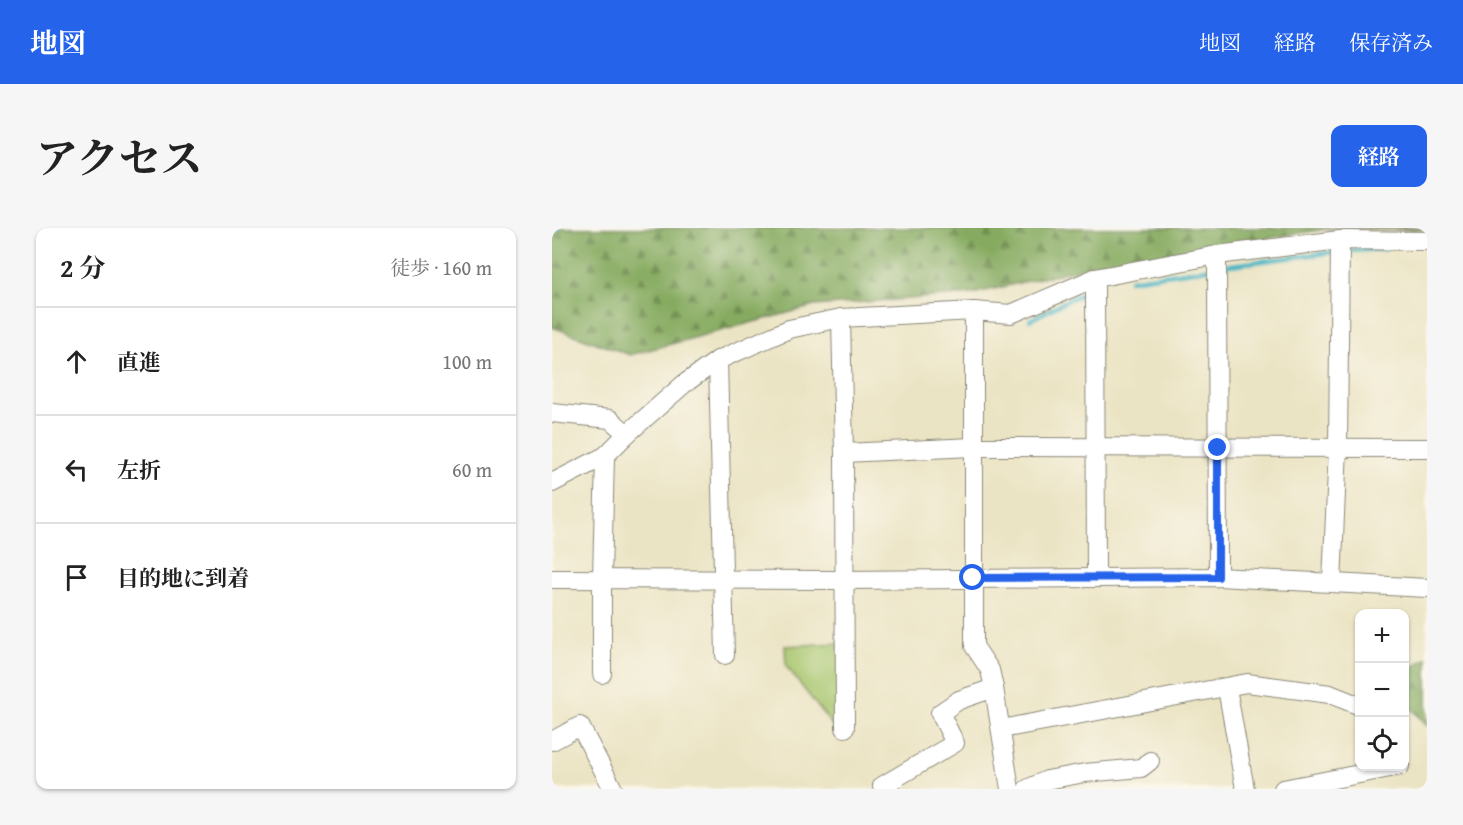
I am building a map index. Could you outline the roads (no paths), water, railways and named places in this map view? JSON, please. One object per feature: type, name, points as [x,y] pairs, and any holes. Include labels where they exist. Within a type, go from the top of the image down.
[{"type":"street","points":[[1332,583],[1338,447],[1340,240]]},
{"type":"street","points":[[552,483],[605,456],[684,384],[718,360],[789,329],[841,318],[974,311],[1011,314],[1095,278],[1217,255],[1340,240],[1427,241]]},
{"type":"street","points":[[1217,255],[1218,577]]},
{"type":"street","points":[[1095,278],[1096,578]]},
{"type":"street","points":[[974,311],[974,646],[990,670],[1010,789]]},
{"type":"street","points":[[841,318],[845,728]]},
{"type":"street","points":[[718,360],[725,655]]},
{"type":"street","points":[[552,413],[610,419],[627,434]]},
{"type":"street","points":[[844,453],[973,447],[1427,448]]},
{"type":"street","points":[[602,674],[605,456]]},
{"type":"street","points":[[552,579],[843,580],[1218,577],[1427,588]]},
{"type":"street","points":[[1001,729],[1247,683],[1329,694],[1355,704]]},
{"type":"street","points":[[882,786],[955,743],[940,713],[959,700],[994,688]]},
{"type":"street","points":[[1227,688],[1245,789]]},
{"type":"street","points":[[552,741],[580,726],[613,789]]},
{"type":"street","points":[[1027,789],[1047,780],[1085,773],[1141,768],[1150,761]]},
{"type":"street","points":[[1283,789],[1375,771]]},
{"type":"waterway","points":[[552,229],[558,228]]},
{"type":"waterway","points":[[1344,251],[1386,249]]},
{"type":"waterway","points":[[1222,266],[1335,252]]},
{"type":"waterway","points":[[1130,280],[1213,268]]},
{"type":"waterway","points":[[1030,320],[1072,298],[1090,292]]}]
